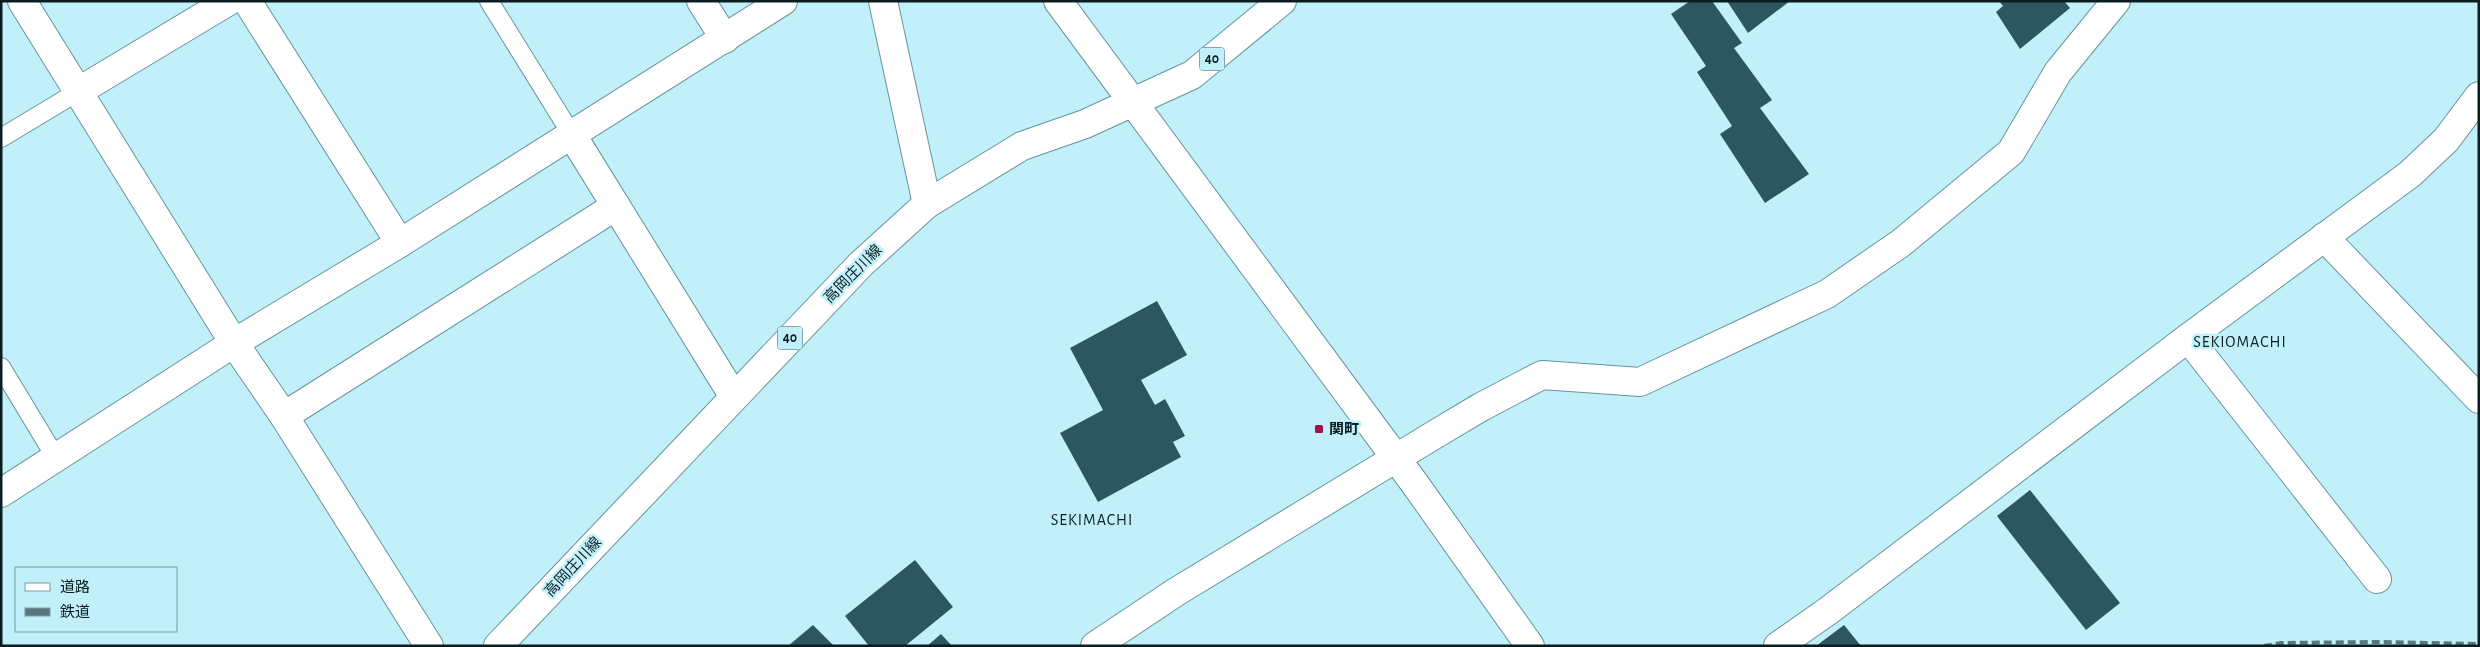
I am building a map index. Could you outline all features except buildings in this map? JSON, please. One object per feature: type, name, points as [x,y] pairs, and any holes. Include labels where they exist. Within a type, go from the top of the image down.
[{"type":"street","points":[[22,1],[234,343],[284,416],[429,646]]},
{"type":"street","points":[[79,91],[230,1]]},
{"type":"street","points":[[247,1],[400,243]]},
{"type":"street","points":[[700,1],[725,39]]},
{"type":"street","points":[[1,493],[234,343],[572,136],[783,1]]},
{"type":"street","points":[[883,1],[927,204]]},
{"type":"street","points":[[1058,1],[1396,459],[1530,646]]},
{"type":"street","name":"高岡庄川線","points":[[498,646],[861,264],[927,204],[1022,146],[1085,124],[1192,75],[1282,1]]},
{"type":"street","points":[[1094,646],[1176,592],[1481,407],[1542,375],[1640,382],[1827,294],[1901,244],[2011,152],[2058,72],[2116,1]]},
{"type":"street","points":[[1778,646],[1836,605],[2188,338],[2410,174],[2446,140],[2479,96]]},
{"type":"street","points":[[572,136],[734,397]]},
{"type":"street","points":[[284,416],[616,206]]},
{"type":"street","points":[[2324,237],[2479,399]]},
{"type":"street","points":[[2188,338],[2378,579]]},
{"type":"lane","points":[[489,1],[572,136]]},
{"type":"lane","points":[[1,138],[79,91]]},
{"type":"lane","points":[[1,366],[56,458]]},
{"type":"railway","points":[[2264,646],[2281,643],[2378,642],[2479,644]]},
{"type":"place","name":"関町","points":[[1319,429]]},
{"type":"district","name":"SEKIOMACHI","points":[[2240,342]]},
{"type":"district","name":"SEKIMACHI","points":[[1092,520]]}]
